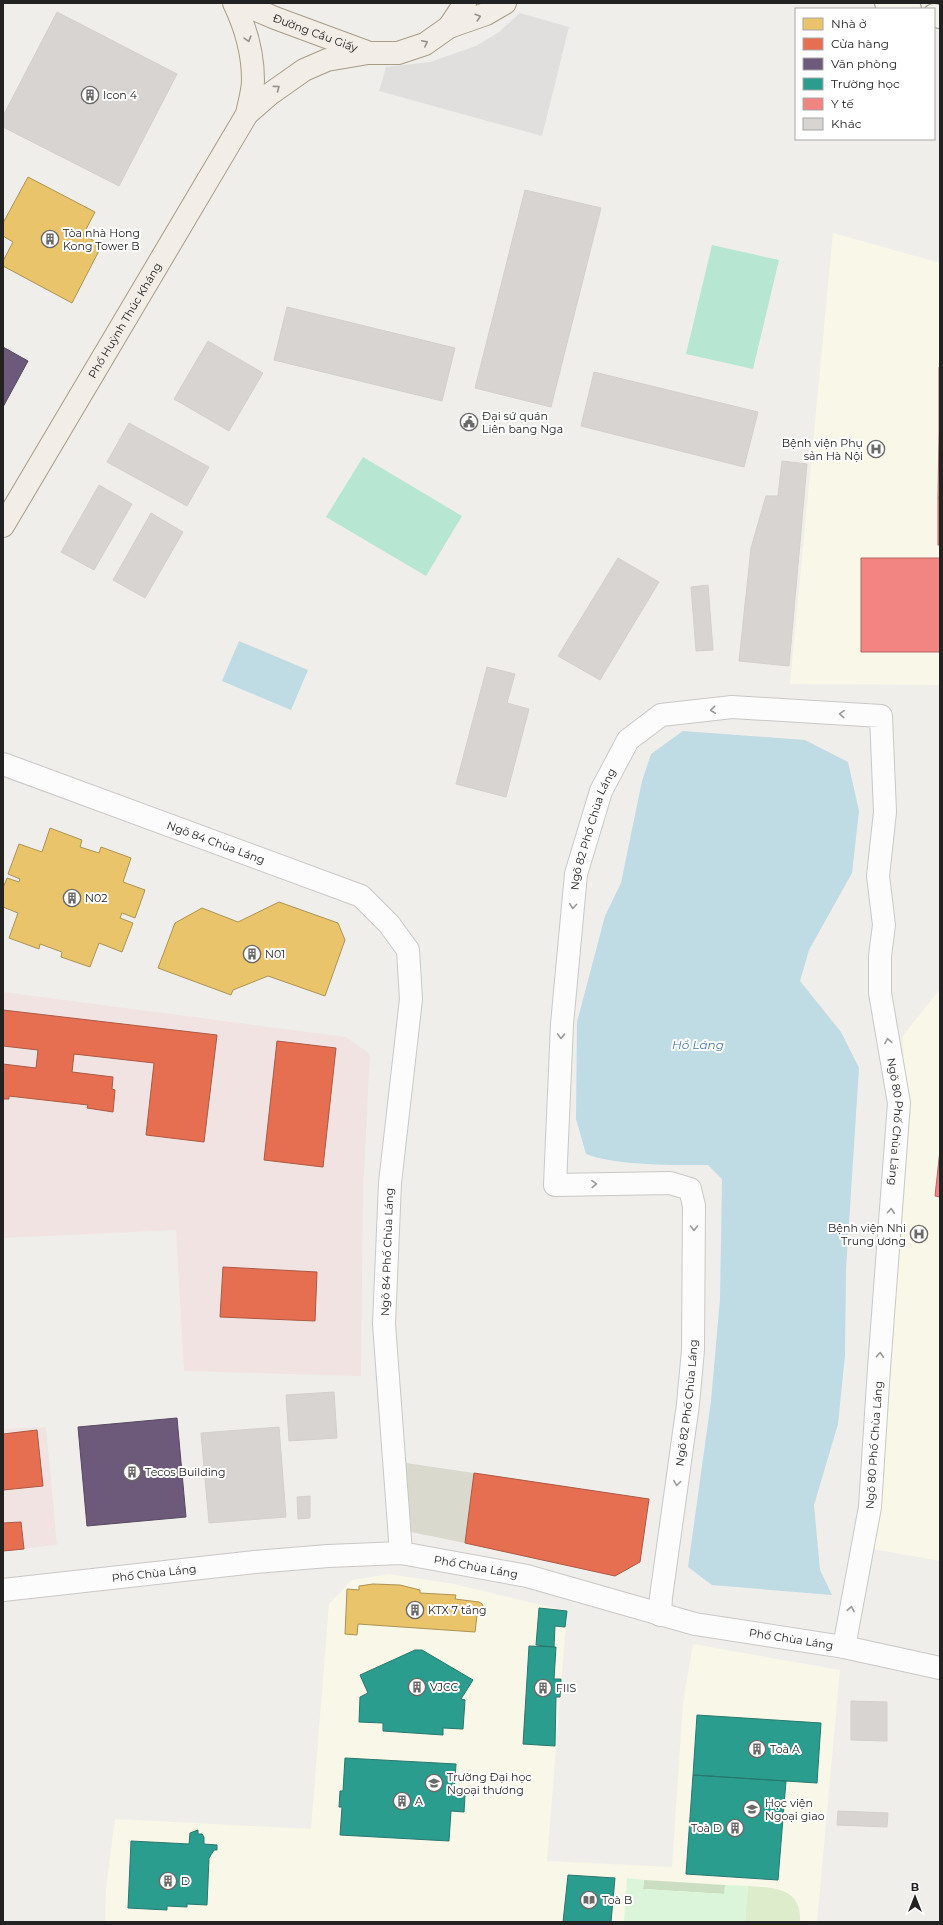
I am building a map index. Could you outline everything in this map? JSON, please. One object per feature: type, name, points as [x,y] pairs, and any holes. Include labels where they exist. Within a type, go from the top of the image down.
[{"type":"main road","name":"Phố Huỳnh Thúc Kháng","points":[[234,3],[244,22],[251,48],[253,80],[247,114]]},
{"type":"main road","name":"Đường Cầu Giấy","points":[[240,3],[275,18],[368,53]]},
{"type":"main road","points":[[449,27],[465,3]]},
{"type":"main road","points":[[368,53],[398,53],[425,44],[449,27],[486,14],[504,3]]},
{"type":"main road","points":[[886,3],[906,8]]},
{"type":"main road","name":"Phố Huỳnh Thúc Kháng","points":[[3,526],[247,114],[270,94],[304,70],[327,60],[368,53]]},
{"type":"street","name":"Ngõ 82 Phố Chùa Láng","points":[[660,1615],[661,1597],[688,1404],[693,1350],[694,1206],[690,1189],[670,1183],[555,1185],[562,1024],[576,874],[601,791],[628,740],[661,715],[732,708],[881,716]]},
{"type":"street","name":"Ngõ 80 Phố Chùa Láng","points":[[844,1647],[870,1507],[899,1103],[880,993],[880,956],[884,925],[878,876],[885,812],[881,716]]},
{"type":"street","name":"Ngõ 84 Chùa Láng","points":[[3,764],[361,896],[389,924],[408,950]]},
{"type":"street","name":"Ngõ 84 Phố Chùa Láng","points":[[401,1554],[384,1324],[390,1183],[411,998],[408,950]]},
{"type":"street","name":"Phố Chùa Láng","points":[[3,1590],[255,1562],[328,1556],[401,1554],[527,1576],[695,1624],[844,1647],[940,1668]]},
{"type":"shaded area","points":[[520,13],[569,27],[542,136],[379,91],[386,67],[430,62],[476,46],[499,32]]},
{"type":"shaded area","name":"Bệnh viện Phụ sản Hà Nội","points":[[833,233],[940,263],[940,685],[790,684]]},
{"type":"shaded area","name":"Bệnh viện Nhi Trung ương","points":[[940,989],[940,1561],[873,1549],[891,1372],[907,1096],[902,1037]]},
{"type":"shaded area","points":[[3,992],[346,1037],[370,1054],[363,1190],[361,1376],[184,1371],[176,1230],[3,1238]]},
{"type":"shaded area","points":[[46,1427],[57,1545],[3,1551],[3,1429]]},
{"type":"shaded area","points":[[406,1463],[474,1473],[465,1543],[406,1531]]},
{"type":"shaded area","name":"Trường Đại học Ngoại thương","points":[[389,1574],[454,1584],[567,1611],[547,1861],[672,1867],[683,1703],[693,1644],[840,1670],[817,1922],[105,1922],[106,1888],[115,1819],[311,1829],[329,1604],[352,1580]]},
{"type":"green space","points":[[712,245],[779,260],[753,369],[686,354]]},
{"type":"green space","points":[[363,457],[462,516],[426,576],[326,517]]},
{"type":"green space","points":[[627,1878],[644,1880],[643,1889],[724,1894],[725,1885],[748,1886],[745,1922],[624,1922]]},
{"type":"green space","points":[[644,1880],[725,1885],[725,1894],[643,1889]]},
{"type":"green space","points":[[748,1886],[776,1889],[791,1896],[796,1902],[799,1910],[800,1922],[745,1922]]},
{"type":"water","points":[[239,641],[308,670],[291,710],[222,681]]},
{"type":"water","name":"Hồ Láng","points":[[683,731],[805,740],[848,762],[859,811],[852,873],[809,950],[800,981],[841,1032],[859,1068],[846,1269],[845,1355],[838,1424],[814,1505],[820,1570],[832,1595],[712,1585],[688,1567],[711,1401],[720,1299],[722,1179],[708,1165],[629,1163],[613,1161],[586,1154],[576,1119],[577,1022],[605,916],[621,883],[642,781],[651,754]]},
{"type":"building: Nhà ở","name":"Tòa nhà Hong Kong Tower B","points":[[28,177],[95,212],[83,235],[102,245],[72,303],[3,266],[3,261],[13,242],[3,236],[3,223]]},
{"type":"building: Nhà ở","name":"N02","points":[[50,828],[82,840],[80,847],[99,853],[101,847],[131,858],[123,882],[145,890],[135,918],[122,913],[120,918],[133,923],[122,952],[99,943],[90,967],[61,957],[62,952],[40,944],[39,949],[9,938],[18,913],[3,907],[3,888],[7,878],[19,882],[20,879],[8,874],[19,844],[42,852]]},
{"type":"building: Nhà ở","name":"N01","points":[[279,902],[338,923],[345,940],[325,996],[268,976],[233,990],[231,995],[158,968],[175,923],[202,908],[238,922]]},
{"type":"building: Nhà ở","name":"KTX 7 tầng","points":[[373,1584],[400,1585],[420,1590],[420,1593],[456,1595],[455,1599],[479,1602],[484,1608],[481,1615],[477,1615],[475,1632],[358,1624],[357,1635],[345,1634],[347,1589],[359,1590],[359,1586]]},
{"type":"building: Cửa hàng","points":[[3,1010],[217,1035],[204,1142],[146,1135],[154,1063],[74,1054],[72,1072],[113,1077],[112,1089],[115,1090],[113,1112],[87,1108],[88,1105],[9,1096],[9,1099],[3,1099],[3,1064],[36,1068],[38,1050],[3,1046]]},
{"type":"building: Cửa hàng","points":[[277,1041],[336,1048],[323,1167],[264,1160]]},
{"type":"building: Cửa hàng","points":[[223,1267],[317,1272],[315,1321],[220,1317]]},
{"type":"building: Cửa hàng","points":[[37,1430],[43,1486],[3,1490],[3,1434]]},
{"type":"building: Cửa hàng","points":[[474,1473],[649,1499],[640,1562],[615,1576],[465,1543]]},
{"type":"building: Cửa hàng","points":[[21,1522],[24,1549],[3,1551],[3,1523]]},
{"type":"building: Văn phòng","points":[[3,347],[28,361],[3,407]]},
{"type":"building: Văn phòng","name":"Tecos Building","points":[[177,1418],[186,1517],[87,1526],[78,1427]]},
{"type":"building: Trường học","points":[[539,1608],[567,1611],[565,1627],[555,1626],[554,1647],[536,1645]]},
{"type":"building: Trường học","name":"FIIS","points":[[529,1646],[556,1647],[554,1679],[561,1679],[560,1697],[556,1697],[555,1746],[523,1744]]},
{"type":"building: Trường học","name":"VJCC","points":[[415,1650],[422,1650],[473,1680],[461,1699],[465,1700],[463,1729],[443,1728],[443,1735],[383,1731],[383,1723],[359,1722],[360,1697],[368,1693],[360,1675]]},
{"type":"building: Trường học","name":"Toà A","points":[[697,1715],[821,1723],[817,1783],[693,1775]]},
{"type":"building: Trường học","name":"A","points":[[345,1758],[456,1764],[454,1794],[465,1795],[464,1812],[451,1811],[449,1841],[340,1835],[342,1807],[339,1807],[340,1791],[343,1791]]},
{"type":"building: Trường học","name":"Toà D","points":[[693,1775],[786,1781],[778,1880],[686,1874]]},
{"type":"building: Trường học","name":"D","points":[[198,1830],[198,1834],[202,1834],[204,1837],[204,1844],[217,1845],[217,1850],[214,1850],[209,1858],[207,1905],[187,1904],[187,1907],[167,1906],[167,1910],[128,1908],[131,1841],[189,1844],[190,1833]]},
{"type":"building: Trường học","name":"Toà B","points":[[568,1875],[615,1878],[611,1922],[563,1922]]},
{"type":"building: Y tế","points":[[940,367],[940,431],[939,431]]},
{"type":"building: Y tế","points":[[939,431],[940,498],[938,498]]},
{"type":"building: Y tế","points":[[938,498],[940,498],[940,545],[938,545]]},
{"type":"building: Y tế","points":[[861,558],[940,558],[940,652],[861,652]]},
{"type":"building: Y tế","points":[[940,1150],[940,1197],[935,1196]]},
{"type":"building: Khác","name":"Icon 4","points":[[57,12],[177,74],[119,186],[3,127],[3,116]]},
{"type":"building: Khác","points":[[525,190],[601,208],[551,407],[475,388]]},
{"type":"building: Khác","points":[[287,307],[455,348],[442,401],[274,360]]},
{"type":"building: Khác","points":[[208,341],[263,373],[229,431],[174,399]]},
{"type":"building: Khác","points":[[594,372],[758,412],[744,467],[581,426]]},
{"type":"building: Khác","points":[[129,423],[209,467],[187,506],[107,462]]},
{"type":"building: Khác","points":[[782,461],[807,464],[789,666],[739,661],[751,548],[766,496],[778,496]]},
{"type":"building: Khác","points":[[99,485],[132,504],[94,570],[61,552]]},
{"type":"building: Khác","points":[[151,513],[183,532],[145,598],[113,580]]},
{"type":"building: Khác","points":[[618,558],[659,582],[600,680],[558,656]]},
{"type":"building: Khác","points":[[708,585],[713,650],[696,651],[691,587]]},
{"type":"building: Khác","points":[[487,667],[515,674],[507,703],[529,709],[506,797],[456,784]]},
{"type":"building: Khác","points":[[334,1392],[337,1438],[289,1441],[286,1395]]},
{"type":"building: Khác","points":[[279,1427],[286,1517],[209,1523],[201,1433]]},
{"type":"building: Khác","points":[[310,1496],[310,1518],[298,1519],[297,1497]]},
{"type":"building: Khác","points":[[851,1701],[887,1702],[887,1741],[851,1740]]},
{"type":"building: Khác","points":[[838,1811],[888,1813],[887,1827],[837,1825]]},
{"type":"place","name":"Icon 4","points":[[90,95]]},
{"type":"place","name":"Tòa nhà Hong Kong Tower B","points":[[50,239]]},
{"type":"place","name":"Đại sứ quán Liên bang Nga","points":[[469,422]]},
{"type":"place","name":"Bệnh viện Phụ sản Hà Nội","points":[[876,449]]},
{"type":"place","name":"N02","points":[[72,898]]},
{"type":"place","name":"N01","points":[[252,954]]},
{"type":"place","name":"Bệnh viện Nhi Trung ương","points":[[919,1234]]},
{"type":"place","name":"Tecos Building","points":[[132,1472]]},
{"type":"place","name":"KTX 7 tầng","points":[[415,1610]]},
{"type":"place","name":"VJCC","points":[[417,1687]]},
{"type":"place","name":"FIIS","points":[[543,1688]]},
{"type":"place","name":"Toà A","points":[[757,1749]]},
{"type":"place","name":"Trường Đại học Ngoại thương","points":[[434,1783]]},
{"type":"place","name":"A","points":[[402,1801]]},
{"type":"place","name":"Học viện Ngoại giao","points":[[752,1809]]},
{"type":"place","name":"Toà D","points":[[735,1828]]},
{"type":"place","name":"D","points":[[168,1881]]},
{"type":"place","name":"Toà B","points":[[589,1900]]}]
